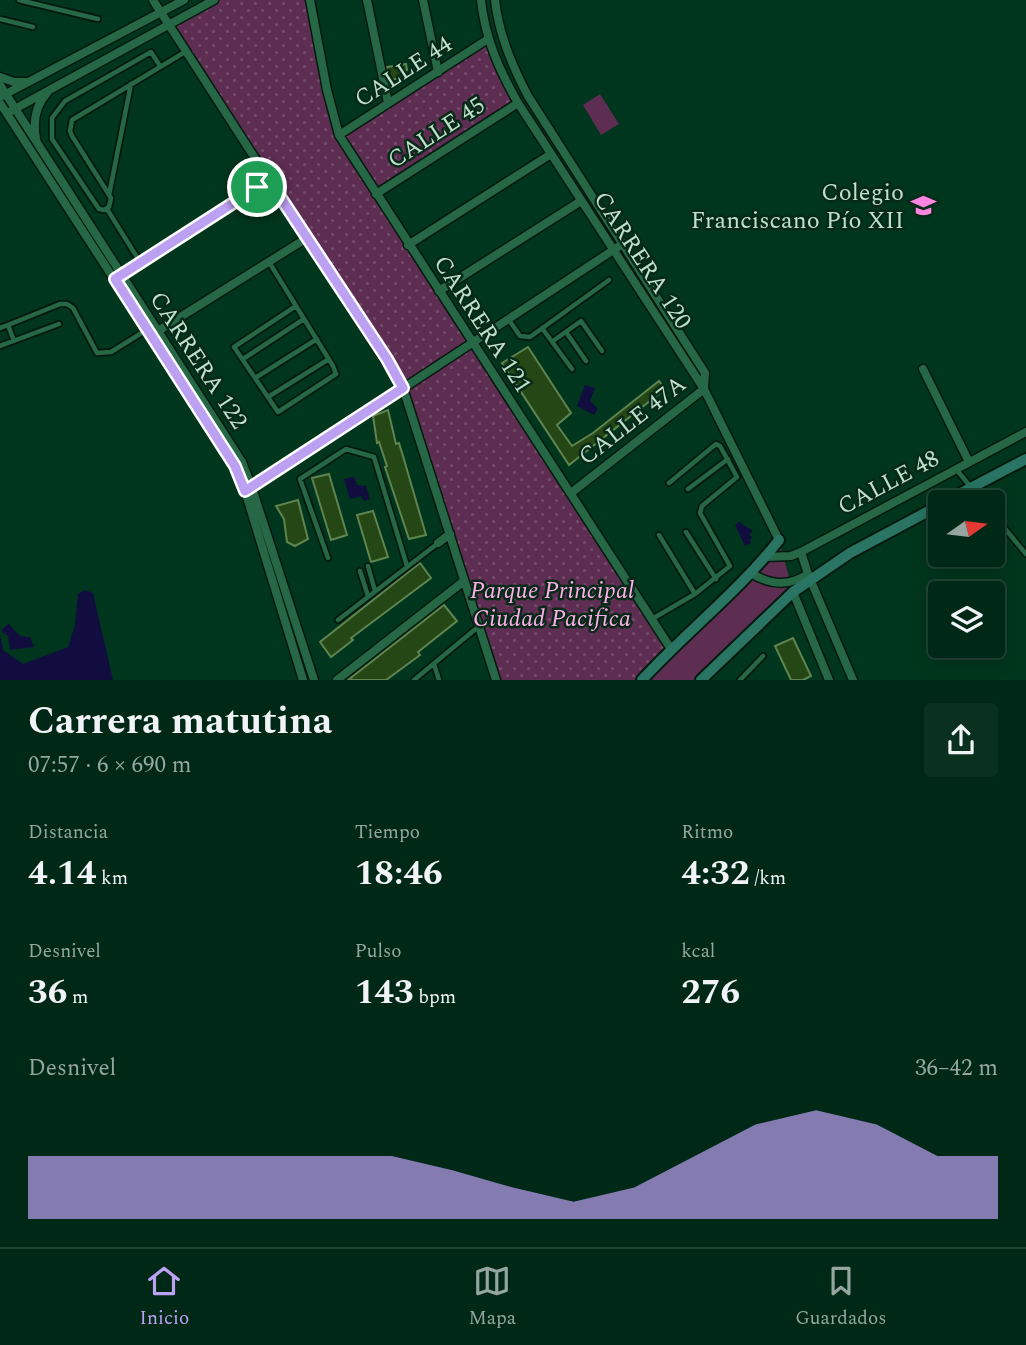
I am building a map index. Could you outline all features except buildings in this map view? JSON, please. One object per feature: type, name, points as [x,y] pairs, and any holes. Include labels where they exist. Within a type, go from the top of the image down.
[{"type":"main road","points":[[961,490],[1026,459]]},
{"type":"main road","points":[[701,680],[809,577],[928,510]]},
{"type":"main road","points":[[642,680],[751,573],[779,540]]},
{"type":"street","points":[[153,0],[403,388],[496,680]]},
{"type":"street","points":[[3,96],[184,0]]},
{"type":"street","points":[[6,113],[214,0]]},
{"type":"street","name":"CARRERA 121","points":[[310,0],[327,90],[339,135],[671,649]]},
{"type":"street","points":[[368,0],[388,103]]},
{"type":"street","points":[[423,0],[438,72]]},
{"type":"street","name":"CARRERA 120","points":[[481,0],[488,39],[499,70],[704,389],[779,540]]},
{"type":"street","name":"CARRERA 120","points":[[495,0],[500,33],[523,85],[705,373]]},
{"type":"street","name":"CALLE 44","points":[[339,135],[488,39]]},
{"type":"street","points":[[0,77],[14,82],[28,82],[41,77]]},
{"type":"street","name":"CARRERA 122","points":[[0,85],[3,96],[16,109],[37,142],[148,329],[249,490],[314,680]]},
{"type":"street","points":[[37,142],[34,119],[37,107],[51,89]]},
{"type":"street","name":"CARRERA 122","points":[[0,103],[158,331],[242,462],[303,680]]},
{"type":"street","name":"CALLE 45","points":[[376,194],[518,103]]},
{"type":"street","points":[[408,245],[551,154]]},
{"type":"street","points":[[118,276],[269,180]]},
{"type":"street","points":[[439,291],[582,201]]},
{"type":"street","points":[[158,331],[307,238]]},
{"type":"street","points":[[249,490],[624,243]]},
{"type":"street","points":[[923,369],[969,462]]},
{"type":"street","name":"CALLE 47A","points":[[572,493],[704,389],[705,373]]},
{"type":"street","name":"CALLE 48","points":[[766,557],[790,556],[801,552],[1026,432]]},
{"type":"street","points":[[438,543],[450,534]]},
{"type":"street","points":[[801,552],[817,597],[853,680]]},
{"type":"street","points":[[751,573],[775,584],[809,577]]},
{"type":"street","points":[[337,680],[464,581]]},
{"type":"street","points":[[793,592],[829,680]]},
{"type":"lane","points":[[19,0],[98,19]]},
{"type":"lane","points":[[0,19],[33,27]]},
{"type":"lane","points":[[107,209],[99,209],[95,205],[56,146],[50,132],[52,118],[65,101],[151,52],[160,66]]},
{"type":"lane","points":[[110,195],[72,136],[70,125],[76,116],[186,52]]},
{"type":"lane","points":[[107,209],[111,204],[110,195],[131,83]]},
{"type":"lane","points":[[107,209],[140,262]]},
{"type":"lane","points":[[268,262],[296,306],[304,319],[317,339],[336,374],[278,412],[234,347],[296,306]]},
{"type":"lane","points":[[508,319],[524,338],[609,280]]},
{"type":"lane","points":[[0,328],[60,304],[67,304],[73,308],[97,353],[104,354],[148,329]]},
{"type":"lane","points":[[243,359],[304,319]]},
{"type":"lane","points":[[553,341],[581,321],[602,351]]},
{"type":"lane","points":[[0,346],[59,324]]},
{"type":"lane","points":[[8,325],[14,341]]},
{"type":"lane","points":[[542,328],[572,369]]},
{"type":"lane","points":[[566,332],[586,361]]},
{"type":"lane","points":[[255,378],[317,339]]},
{"type":"lane","points":[[268,397],[329,359]]},
{"type":"lane","points":[[652,619],[716,579],[729,568],[730,563],[700,513],[702,506],[737,477],[720,446],[716,444],[669,483]]},
{"type":"lane","points":[[328,558],[299,479],[346,449],[374,457],[407,566]]},
{"type":"lane","points":[[688,489],[728,459]]},
{"type":"lane","points":[[956,469],[973,490]]},
{"type":"lane","points":[[1005,529],[1026,554]]},
{"type":"lane","points":[[686,532],[716,579]]},
{"type":"lane","points":[[659,535],[695,594]]},
{"type":"lane","points":[[338,620],[438,543]]},
{"type":"lane","points":[[368,566],[375,591]]},
{"type":"lane","points":[[360,571],[368,596]]},
{"type":"lane","points":[[414,680],[479,627]]},
{"type":"lane","points":[[740,680],[763,656]]},
{"type":"lane","points":[[434,663],[439,680]]},
{"type":"green space","name":"Parque Principal Ciudad Pacifica","points":[[214,0],[310,0],[339,134],[488,39],[518,103],[376,194],[671,649],[642,680],[496,680],[403,388],[169,24]]},
{"type":"green space","points":[[600,94],[619,124],[601,135],[583,105]]},
{"type":"green space","points":[[779,540],[793,592],[701,680],[642,680]]},
{"type":"shaded area","points":[[585,385],[595,388],[590,401],[598,409],[594,415],[577,406]]},
{"type":"shaded area","points":[[354,477],[357,485],[366,486],[370,499],[364,501],[361,496],[350,499],[344,479]]},
{"type":"shaded area","points":[[739,522],[753,531],[749,535],[752,537],[751,543],[745,546],[735,525]]},
{"type":"shaded area","points":[[85,590],[93,593],[113,680],[0,680],[0,634],[3,650],[23,664],[68,647],[75,625],[78,594]]},
{"type":"shaded area","points":[[9,624],[20,635],[30,637],[34,647],[10,650],[8,636],[2,632]]},
{"type":"place","name":"Colegio Franciscano Pío XII","points":[[924,206]]},
{"type":"route","points":[[269,180],[387,359],[403,388],[245,491],[235,466],[115,279],[257,187],[269,180]]}]
